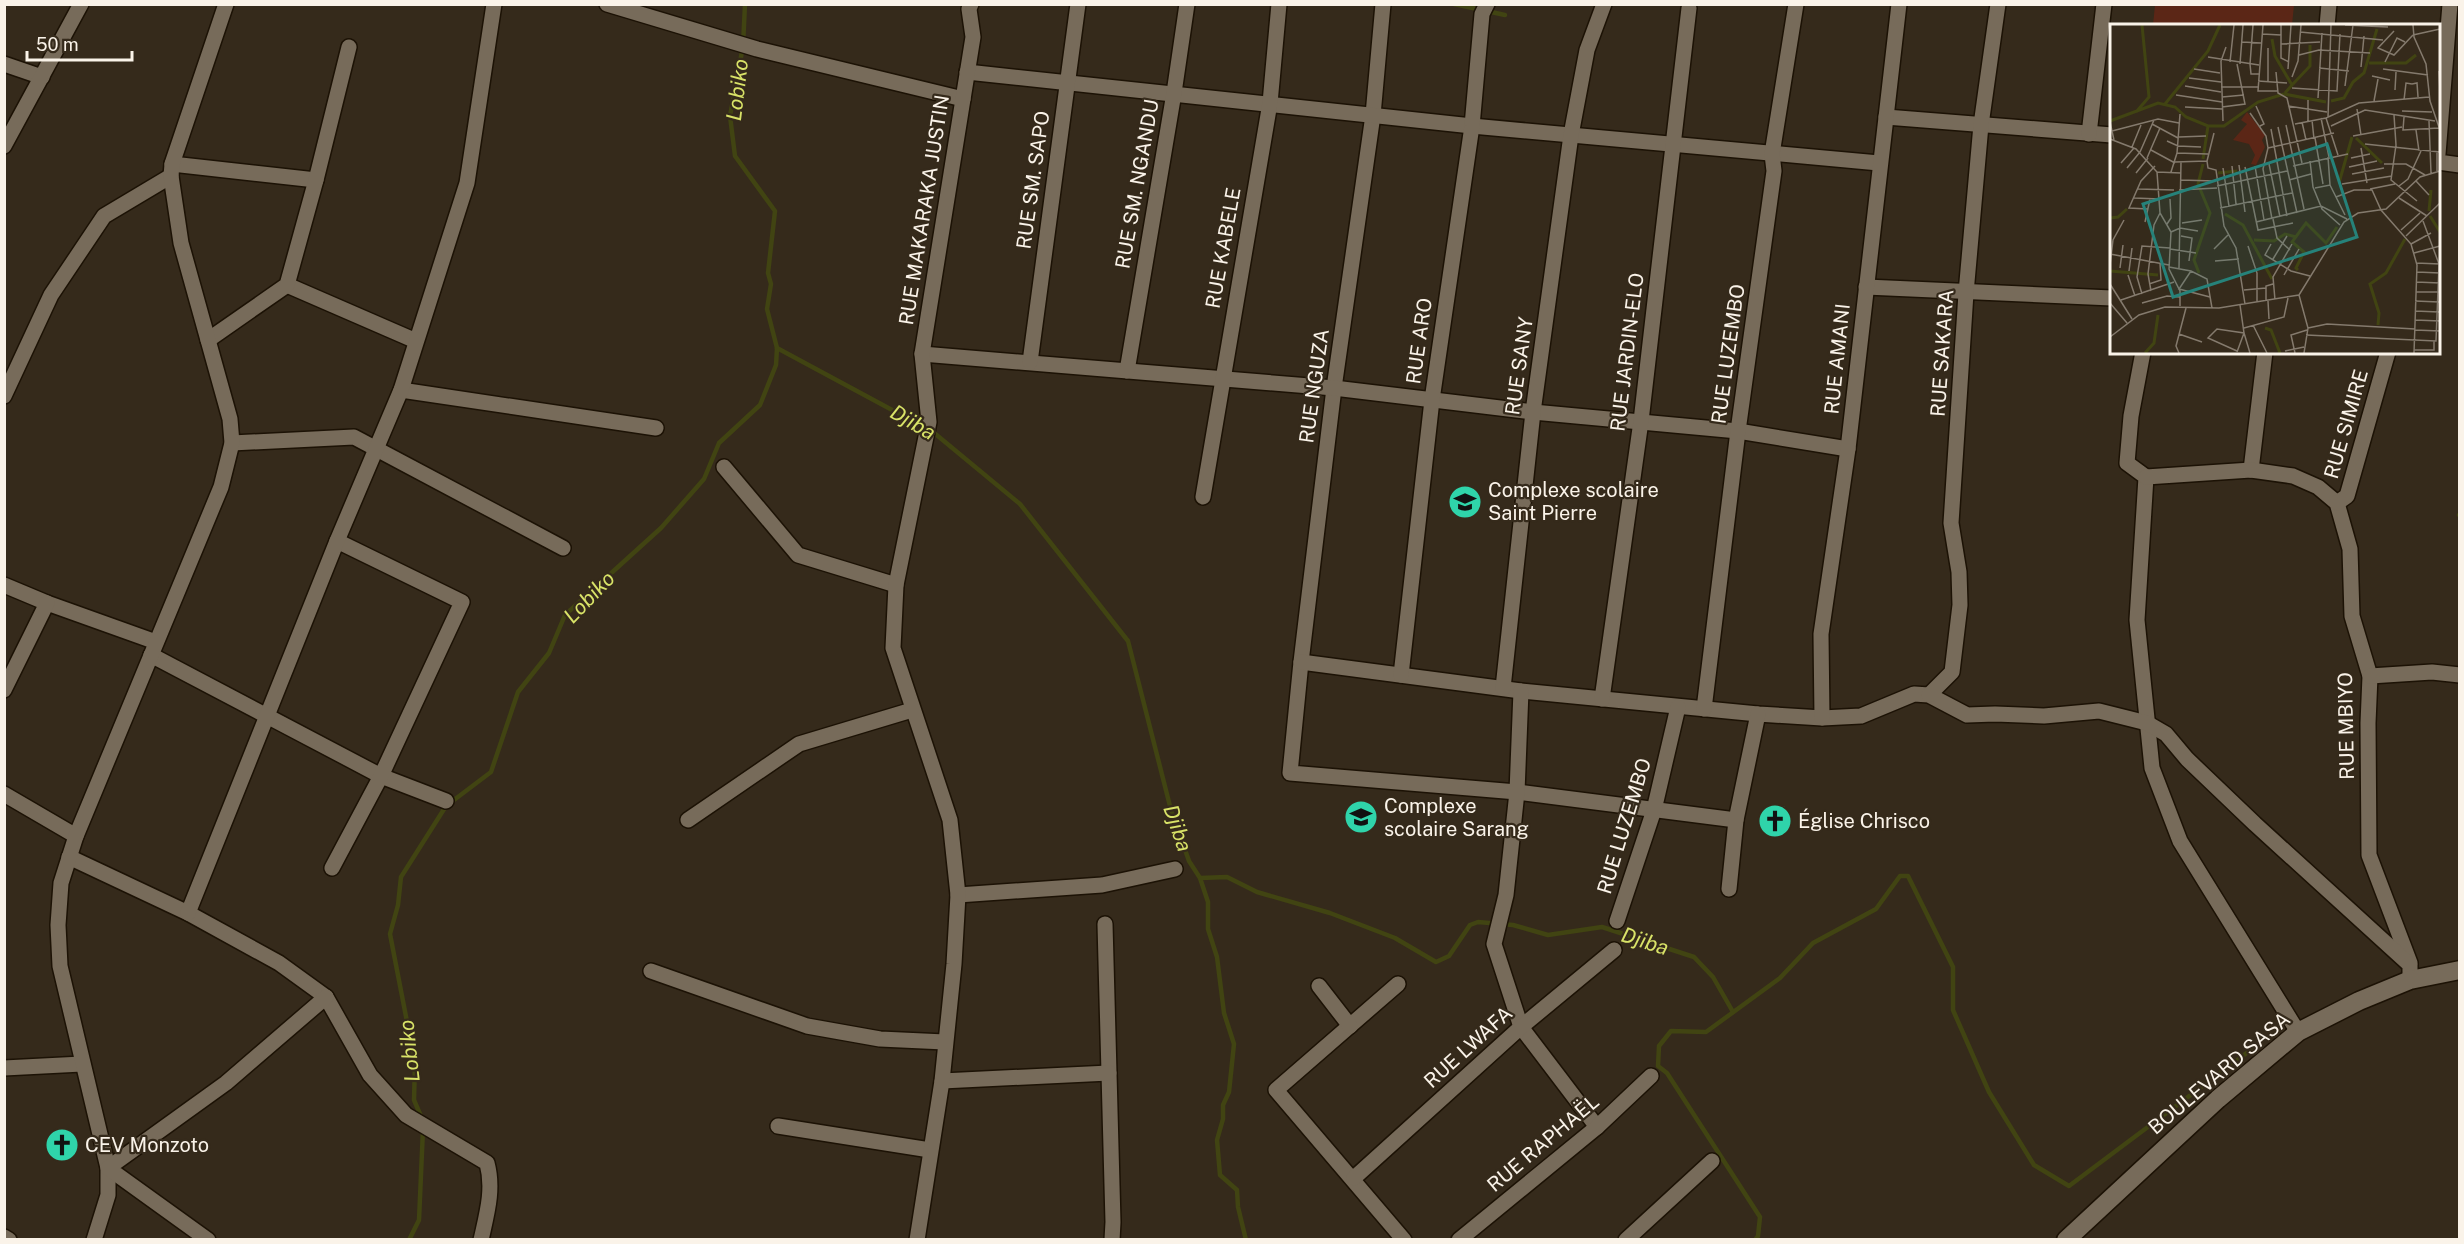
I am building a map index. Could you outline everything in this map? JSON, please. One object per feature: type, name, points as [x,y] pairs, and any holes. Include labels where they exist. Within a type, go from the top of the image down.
[{"type":"street","points":[[4,146],[81,4]]},
{"type":"street","points":[[188,913],[337,541],[401,390],[467,183],[494,4]]},
{"type":"street","points":[[607,4],[757,49],[963,99]]},
{"type":"street","name":"RUE SM. SAPO","points":[[1030,362],[1078,4]]},
{"type":"street","name":"RUE SM. NGANDU","points":[[1127,371],[1187,4]]},
{"type":"street","name":"RUE KABELE","points":[[1203,497],[1270,104],[1279,4]]},
{"type":"street","name":"RUE NGUZA","points":[[1383,4],[1373,114],[1334,388],[1300,662],[1290,772],[1517,792]]},
{"type":"street","name":"RUE SANY","points":[[1503,688],[1533,412],[1571,135],[1587,50],[1604,4]]},
{"type":"street","name":"RUE LUZEMBO","points":[[1704,709],[1738,431],[1774,171],[1772,154],[1797,4]]},
{"type":"street","name":"RUE AMANI","points":[[1822,718],[1821,634],[1848,449],[1899,4]]},
{"type":"street","name":"RUE SAKARA","points":[[1929,695],[1952,672],[1960,605],[1959,572],[1951,523],[1966,294],[1981,125],[1998,4]]},
{"type":"street","points":[[2089,134],[2103,4]]},
{"type":"street","points":[[2327,24],[2329,4]]},
{"type":"street","points":[[2440,140],[2450,4]]},
{"type":"street","points":[[94,1239],[108,1196],[108,1168],[60,966],[58,925],[61,884],[76,836],[221,487],[232,443],[230,419],[181,243],[172,170],[221,6]]},
{"type":"street","name":"RUE MAKARAKA JUSTIN","points":[[917,1239],[942,1081],[954,964],[958,894],[950,820],[893,648],[896,585],[929,422],[922,354],[973,37],[965,6]]},
{"type":"street","name":"RUE JARDIN-ELO","points":[[1602,699],[1641,421],[1689,8]]},
{"type":"street","name":"RUE ARO","points":[[1401,675],[1432,400],[1472,126],[1485,9]]},
{"type":"street","points":[[208,340],[286,285],[316,180],[349,47]]},
{"type":"street","points":[[4,64],[42,77]]},
{"type":"street","points":[[967,72],[1472,126],[1879,163]]},
{"type":"street","points":[[1886,117],[2110,135]]},
{"type":"street","points":[[2440,162],[2460,165]]},
{"type":"street","points":[[4,396],[51,295],[104,216],[172,170],[316,180]]},
{"type":"street","points":[[286,285],[416,341]]},
{"type":"street","points":[[1866,287],[1966,294],[2110,298]]},
{"type":"street","points":[[922,354],[1334,388],[1533,412],[1738,431],[1848,449]]},
{"type":"street","points":[[2143,354],[2131,416],[2127,463],[2146,477],[2251,470],[2293,476],[2318,487],[2337,503]]},
{"type":"street","points":[[2251,470],[2265,354]]},
{"type":"street","name":"RUE SIMIRE","points":[[2337,503],[2347,496],[2387,354]]},
{"type":"street","points":[[401,390],[656,428]]},
{"type":"street","points":[[232,443],[354,437],[563,548]]},
{"type":"street","points":[[724,467],[798,555],[896,585]]},
{"type":"street","points":[[2146,477],[2137,620],[2152,768],[2180,841],[2298,1032]]},
{"type":"street","name":"RUE MBIYO","points":[[2337,503],[2350,549],[2352,616],[2370,676],[2369,855],[2410,972]]},
{"type":"street","points":[[332,868],[381,776],[462,602],[337,541]]},
{"type":"street","points":[[4,585],[153,648],[267,715],[381,776],[446,801]]},
{"type":"street","points":[[4,690],[47,603]]},
{"type":"street","points":[[1300,662],[1521,691],[1758,714],[1822,718],[1861,716],[1914,694],[1929,695],[1967,715],[2044,716],[2099,711],[2147,723],[2166,735],[2187,759],[2410,972]]},
{"type":"street","points":[[2370,676],[2432,672],[2460,675]]},
{"type":"street","points":[[1521,691],[1517,792],[1506,895],[1494,944],[1521,1028],[1597,1127]]},
{"type":"street","name":"RUE LUZEMBO","points":[[1617,921],[1654,810],[1678,707]]},
{"type":"street","points":[[688,820],[799,744],[912,710]]},
{"type":"street","points":[[1729,889],[1736,820],[1758,714]]},
{"type":"street","points":[[1517,792],[1736,820]]},
{"type":"street","points":[[4,794],[76,836]]},
{"type":"street","points":[[69,857],[188,913],[279,963],[326,997],[370,1075],[406,1114],[487,1163],[490,1175],[490,1196],[481,1239]]},
{"type":"street","points":[[958,894],[1102,885],[1175,869]]},
{"type":"street","points":[[1105,924],[1112,1239]]},
{"type":"street","name":"RUE LWAFA","points":[[1354,1178],[1521,1028],[1614,950]]},
{"type":"street","name":"BOULEVARD SASA","points":[[2066,1239],[2218,1099],[2298,1032],[2410,972],[2460,970]]},
{"type":"street","points":[[651,971],[807,1026],[880,1039],[945,1042]]},
{"type":"street","points":[[1398,984],[1276,1090],[1354,1178],[1404,1239]]},
{"type":"street","points":[[1319,986],[1350,1026]]},
{"type":"street","points":[[108,1168],[226,1083],[326,997]]},
{"type":"street","points":[[4,1068],[82,1064]]},
{"type":"street","points":[[942,1081],[1109,1073]]},
{"type":"street","name":"RUE RAPHAËL","points":[[1459,1239],[1597,1127],[1652,1076]]},
{"type":"street","points":[[778,1126],[930,1150]]},
{"type":"street","points":[[1626,1239],[1712,1161]]},
{"type":"street","points":[[108,1168],[208,1239]]},
{"type":"street","points":[[4,1237],[9,1239]]},
{"type":"shaded area","points":[[2155,4],[2294,5],[2292,24],[2153,24]]},
{"type":"waterway","name":"Lobiko","points":[[423,1121],[414,1100],[415,1063],[390,934],[398,905],[401,877],[446,806],[491,772],[518,692],[549,653],[565,615],[661,528],[704,479],[719,443],[760,405],[776,365],[777,348],[767,309],[771,284],[768,273],[775,211],[735,156],[730,116],[743,46],[745,4]]},
{"type":"waterway","points":[[1454,4],[1505,15]]},
{"type":"waterway","name":"Djiba","points":[[777,348],[933,432],[1020,504],[1128,641],[1171,810],[1189,861],[1200,878],[1208,902],[1208,929],[1217,957],[1224,1013],[1234,1044],[1229,1092],[1223,1105],[1223,1119],[1217,1140],[1220,1175],[1237,1190],[1238,1207],[1246,1240]]},
{"type":"waterway","points":[[1755,1240],[1758,1236],[1760,1217],[1667,1073],[1658,1066],[1659,1046],[1671,1031],[1706,1032],[1780,978],[1813,943],[1876,909],[1900,876],[1908,876],[1953,967],[1953,1010],[1989,1092],[2034,1165],[2069,1186],[2256,1046]]},
{"type":"waterway","name":"Djiba","points":[[1200,878],[1227,877],[1257,892],[1330,913],[1395,938],[1436,962],[1449,956],[1470,925],[1478,922],[1513,925],[1548,935],[1602,927],[1694,957],[1713,977],[1733,1012]]},
{"type":"waterway","name":"Lobiko","points":[[409,1240],[419,1220],[423,1129]]},
{"type":"place","name":"Complexe scolaire Saint Pierre","points":[[1465,502]]},
{"type":"place","name":"Complexe scolaire Sarang","points":[[1361,817]]},
{"type":"place","name":"Église Chrisco","points":[[1775,821]]},
{"type":"place","name":"CEV Monzoto","points":[[62,1145]]}]
